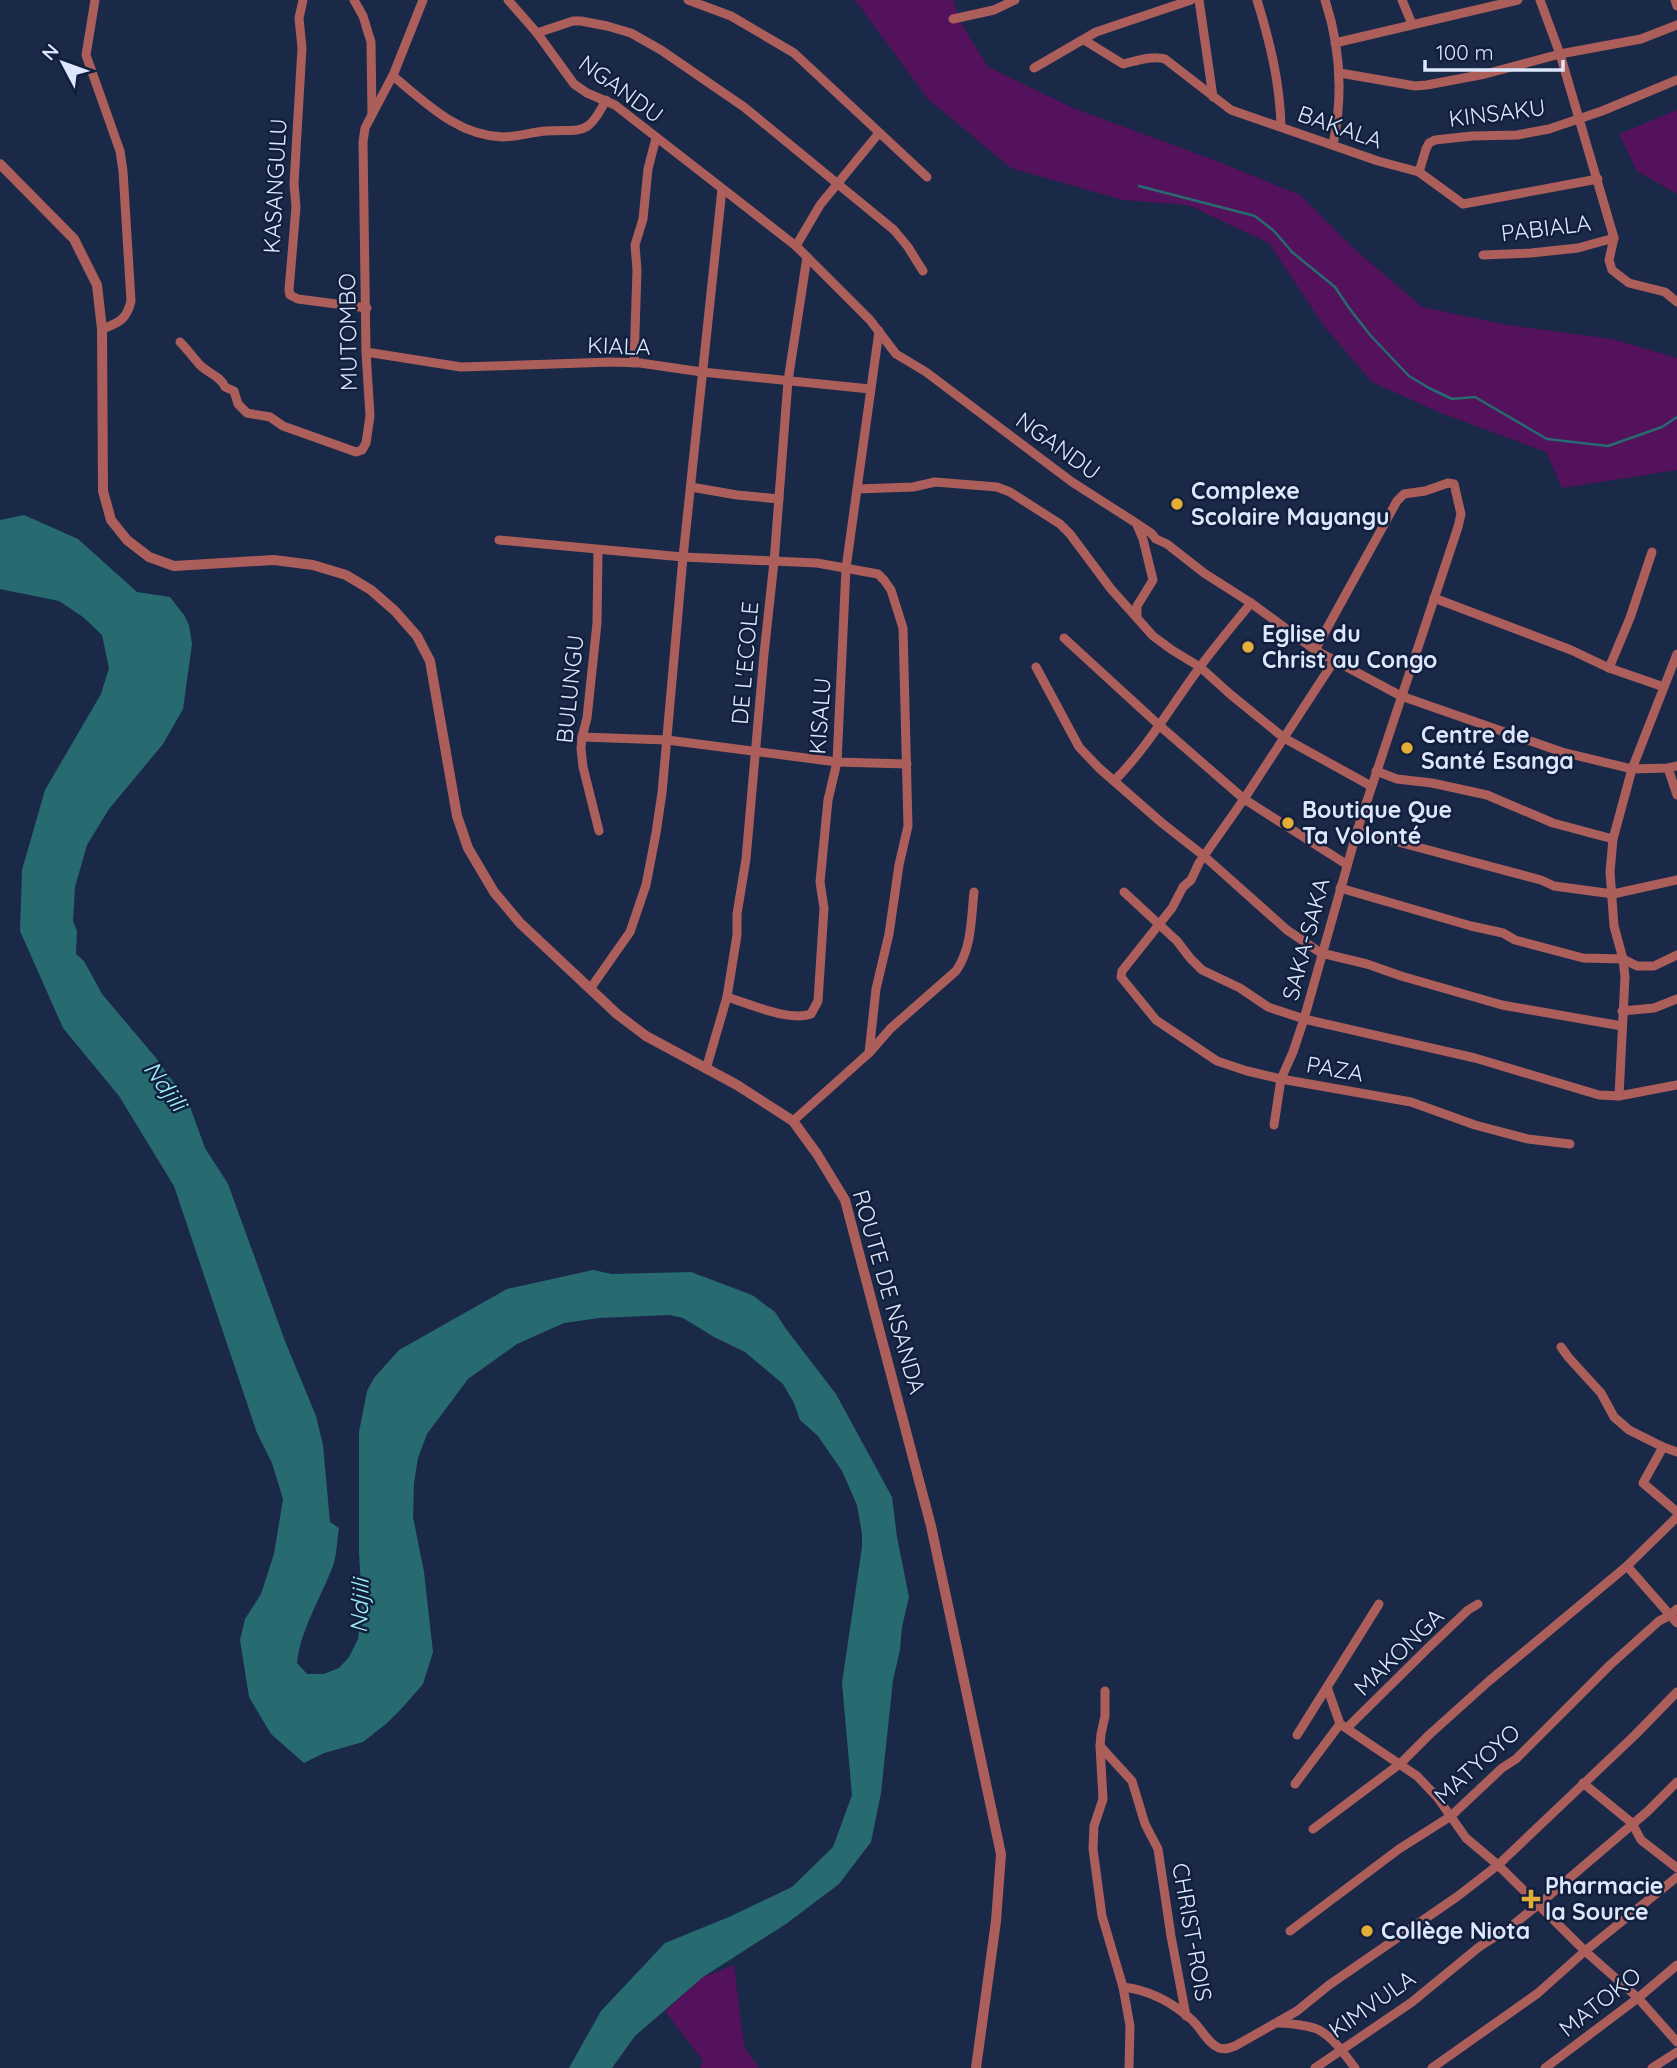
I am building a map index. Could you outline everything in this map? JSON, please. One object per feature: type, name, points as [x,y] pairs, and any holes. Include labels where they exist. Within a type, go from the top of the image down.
[{"type":"street","points":[[95,0],[86,55],[120,151],[131,301],[125,318],[102,329]]},
{"type":"street","name":"KASANGULU","points":[[303,0],[299,18],[302,48],[290,295],[298,299],[367,308]]},
{"type":"street","points":[[354,0],[363,16],[371,42],[372,115]]},
{"type":"street","name":"MUTOMBO","points":[[180,342],[201,367],[234,391],[242,410],[270,417],[283,426],[356,452],[362,450],[366,443],[370,416],[366,352],[363,142],[365,128],[393,76],[424,0]]},
{"type":"street","name":"NGANDU","points":[[509,0],[574,84],[615,106],[796,246],[879,331],[896,354],[926,372],[1072,482],[1167,544],[1203,573],[1251,603],[1315,650],[1401,696],[1562,752],[1632,768],[1672,767]]},
{"type":"street","points":[[688,0],[731,16],[794,53],[928,177]]},
{"type":"street","points":[[953,19],[994,10],[1015,0]]},
{"type":"street","points":[[1034,68],[1101,30],[1191,0]]},
{"type":"street","points":[[1199,0],[1213,97]]},
{"type":"street","points":[[1257,0],[1272,48],[1281,127]]},
{"type":"street","points":[[1325,0],[1339,73],[1340,98],[1333,145]]},
{"type":"street","points":[[1402,0],[1412,24]]},
{"type":"street","points":[[1335,43],[1518,0]]},
{"type":"street","points":[[1540,0],[1560,54],[1614,238],[1609,260],[1612,270],[1629,283],[1665,292],[1677,302]]},
{"type":"street","points":[[1675,0],[1677,6]]},
{"type":"street","points":[[537,33],[573,21],[581,21],[631,33],[661,50],[715,85],[894,230],[923,271]]},
{"type":"street","points":[[1339,73],[1415,86],[1427,85],[1641,38],[1677,25]]},
{"type":"street","name":"BAKALA","points":[[1084,40],[1123,64],[1149,58],[1165,59],[1231,110],[1378,161],[1419,172],[1463,204],[1598,179]]},
{"type":"street","points":[[393,76],[449,121],[482,135],[505,137],[544,131],[581,130],[596,119],[606,100]]},
{"type":"street","name":"KINSAKU","points":[[1419,172],[1429,143],[1435,140],[1517,135],[1549,129],[1602,111],[1677,80]]},
{"type":"street","points":[[796,246],[820,205],[879,133]]},
{"type":"street","points":[[634,363],[637,270],[635,246],[643,219],[648,169],[656,138]]},
{"type":"street","name":"ROUTE DE NSANDA","points":[[0,164],[74,239],[97,285],[102,329],[103,491],[111,520],[127,540],[149,557],[174,566],[274,560],[313,565],[346,575],[371,590],[395,611],[417,636],[430,661],[457,816],[468,848],[494,892],[520,923],[617,1014],[646,1036],[737,1085],[793,1121],[845,1200],[931,1526],[1001,1854],[996,1921],[975,2068]]},
{"type":"street","points":[[590,989],[630,932],[646,885],[662,793],[683,557],[722,190]]},
{"type":"street","name":"PABIALA","points":[[1483,255],[1578,248],[1614,238]]},
{"type":"street","name":"DE L'ECOLE","points":[[706,1069],[727,997],[737,935],[774,562],[788,381],[807,257]]},
{"type":"street","name":"KISALU","points":[[727,997],[789,1016],[802,1017],[811,1014],[816,1007],[824,908],[820,882],[828,800],[837,762],[846,568],[879,331]]},
{"type":"street","name":"KIALA","points":[[366,352],[461,367],[634,363],[870,389]]},
{"type":"street","points":[[857,489],[905,488],[935,482],[998,488],[1010,492],[1060,524],[1070,534],[1111,589],[1153,636],[1200,667],[1284,738],[1371,786]]},
{"type":"street","name":"SAKA-SAKA","points":[[1274,1125],[1281,1079],[1304,1019],[1356,831],[1458,527],[1461,514],[1454,484],[1448,483],[1404,495],[1397,501],[1315,650]]},
{"type":"street","points":[[691,487],[779,499]]},
{"type":"street","points":[[1136,523],[1143,539],[1153,580],[1138,606],[1138,618]]},
{"type":"street","points":[[499,540],[598,551],[817,563],[878,574],[884,580],[891,590],[903,628],[908,826],[899,865],[889,934],[876,989],[869,1053]]},
{"type":"street","name":"BULUNGU","points":[[598,551],[597,623],[587,718],[582,737],[583,767],[599,831]]},
{"type":"street","points":[[1609,668],[1634,608],[1652,552]]},
{"type":"street","points":[[1434,598],[1571,650],[1609,668],[1664,687]]},
{"type":"street","points":[[1114,781],[1160,726],[1200,667],[1251,603]]},
{"type":"street","points":[[1064,638],[1244,799],[1346,864]]},
{"type":"street","points":[[1619,1096],[1625,978],[1614,926],[1610,872],[1613,839],[1632,768],[1677,654]]},
{"type":"street","points":[[1158,925],[1172,908],[1183,887],[1191,880],[1204,856],[1334,661]]},
{"type":"street","points":[[1035,667],[1079,747],[1114,781],[1287,930],[1321,953],[1367,964],[1502,1005],[1622,1026]]},
{"type":"street","points":[[582,737],[667,740],[837,762],[907,764]]},
{"type":"street","points":[[1672,767],[1677,795]]},
{"type":"street","points":[[1376,771],[1397,779],[1432,783],[1487,795],[1553,823],[1613,839]]},
{"type":"street","points":[[1356,831],[1541,880],[1554,886],[1613,894],[1677,880]]},
{"type":"street","points":[[1340,888],[1583,958],[1623,959],[1637,966],[1654,966],[1677,954]]},
{"type":"street","points":[[793,1121],[956,971],[964,960],[968,947],[974,892]]},
{"type":"street","points":[[1124,892],[1177,940],[1202,970],[1240,988],[1268,1007],[1304,1019],[1475,1058],[1599,1095],[1619,1096],[1677,1085]]},
{"type":"street","name":"PAZA","points":[[1158,925],[1122,971],[1121,977],[1156,1020],[1212,1059],[1281,1079],[1411,1102],[1475,1125],[1528,1139],[1570,1144]]},
{"type":"street","points":[[1622,1011],[1654,1008],[1677,999]]},
{"type":"street","points":[[1561,1347],[1601,1393],[1614,1417],[1629,1430],[1677,1452]]},
{"type":"street","points":[[1663,1447],[1643,1483],[1677,1511]]},
{"type":"street","points":[[1313,1829],[1401,1763],[1480,1689],[1627,1566],[1677,1517]]},
{"type":"street","points":[[1627,1566],[1674,1616]]},
{"type":"street","points":[[1297,1735],[1379,1604]]},
{"type":"street","name":"MAKONGA","points":[[1294,1784],[1334,1730],[1344,1726],[1468,1610],[1478,1604]]},
{"type":"street","name":"MATYOYO","points":[[1290,1931],[1391,1855],[1451,1816],[1502,1768],[1517,1759],[1610,1665],[1659,1621],[1674,1616]]},
{"type":"street","points":[[1327,1687],[1344,1726],[1417,1776],[1466,1838],[1638,1998],[1677,2042]]},
{"type":"street","points":[[1105,1691],[1105,1716],[1100,1746],[1103,1794],[1094,1826],[1093,1849],[1102,1916],[1123,1987],[1130,2026],[1129,2064],[1122,2068]]},
{"type":"street","points":[[1123,1987],[1149,1992],[1192,2020],[1214,2046],[1227,2049],[1277,2023],[1498,1865],[1677,1692]]},
{"type":"street","name":"CHRIST-ROIS","points":[[1100,1746],[1132,1781],[1145,1824],[1158,1849],[1186,2016]]},
{"type":"street","name":"KIMVULA","points":[[1315,2068],[1412,2002],[1469,1955],[1538,1905],[1648,1811],[1677,1782]]},
{"type":"street","points":[[1583,1783],[1632,1823],[1641,1840],[1677,1868]]},
{"type":"street","points":[[1432,2068],[1538,1993],[1585,1951],[1677,1877]]},
{"type":"street","name":"MATOKO","points":[[1545,2068],[1677,1965]]},
{"type":"street","points":[[1277,2023],[1317,2029],[1341,2049],[1355,2068]]},
{"type":"street","points":[[1652,2068],[1673,2054]]},
{"type":"street","points":[[1658,2068],[1673,2054]]},
{"type":"shaded area","points":[[855,0],[953,0],[962,25],[988,67],[1073,108],[1300,195],[1352,247],[1422,307],[1508,325],[1612,339],[1677,358],[1677,470],[1562,488],[1546,452],[1441,413],[1372,382],[1323,325],[1269,243],[1188,205],[1123,200],[1011,168],[928,99]]},
{"type":"shaded area","points":[[1677,110],[1677,194],[1637,171],[1619,134]]},
{"type":"shaded area","points":[[734,1965],[744,2047],[759,2068],[700,2068],[703,2061],[665,2011],[703,1977]]},
{"type":"water","name":"Ndjili","points":[[24,515],[78,539],[137,592],[170,597],[189,625],[192,644],[183,709],[163,744],[109,809],[87,845],[75,887],[73,921],[77,931],[76,954],[84,961],[102,994],[156,1058],[189,1104],[205,1148],[228,1184],[285,1341],[316,1416],[323,1445],[330,1522],[339,1528],[333,1566],[307,1626],[297,1663],[307,1674],[324,1674],[339,1668],[349,1657],[358,1639],[362,1603],[359,1552],[359,1432],[367,1391],[374,1378],[399,1350],[507,1289],[593,1270],[612,1274],[691,1272],[752,1295],[775,1312],[836,1394],[892,1497],[909,1597],[893,1680],[881,1793],[871,1842],[839,1884],[786,1924],[703,1977],[635,2036],[612,2068],[569,2068],[601,2011],[665,1943],[792,1887],[833,1847],[852,1795],[842,1683],[862,1547],[857,1505],[842,1471],[818,1436],[800,1420],[783,1384],[745,1352],[683,1318],[670,1315],[599,1318],[564,1323],[517,1344],[468,1379],[427,1434],[418,1458],[413,1517],[424,1572],[433,1652],[423,1684],[386,1724],[363,1742],[324,1753],[304,1763],[271,1734],[249,1697],[240,1640],[245,1619],[261,1594],[274,1554],[283,1499],[272,1463],[257,1433],[174,1186],[119,1096],[63,1028],[20,931],[22,870],[45,790],[101,694],[109,668],[102,635],[83,617],[59,601],[0,589],[0,520]]},
{"type":"waterway","points":[[1139,186],[1255,216],[1274,231],[1292,252],[1335,287],[1370,335],[1409,376],[1452,399],[1475,397],[1547,439],[1608,446],[1662,427],[1677,417]]},
{"type":"place","name":"Complexe Scolaire Mayangu","points":[[1177,504]]},
{"type":"place","name":"Eglise du Christ au Congo","points":[[1248,647]]},
{"type":"place","name":"Centre de Santé Esanga","points":[[1407,748]]},
{"type":"place","name":"Boutique Que Ta Volonté","points":[[1288,823]]},
{"type":"place","name":"Pharmacie la Source","points":[[1531,1899]]},
{"type":"place","name":"Collège Niota","points":[[1367,1931]]}]
